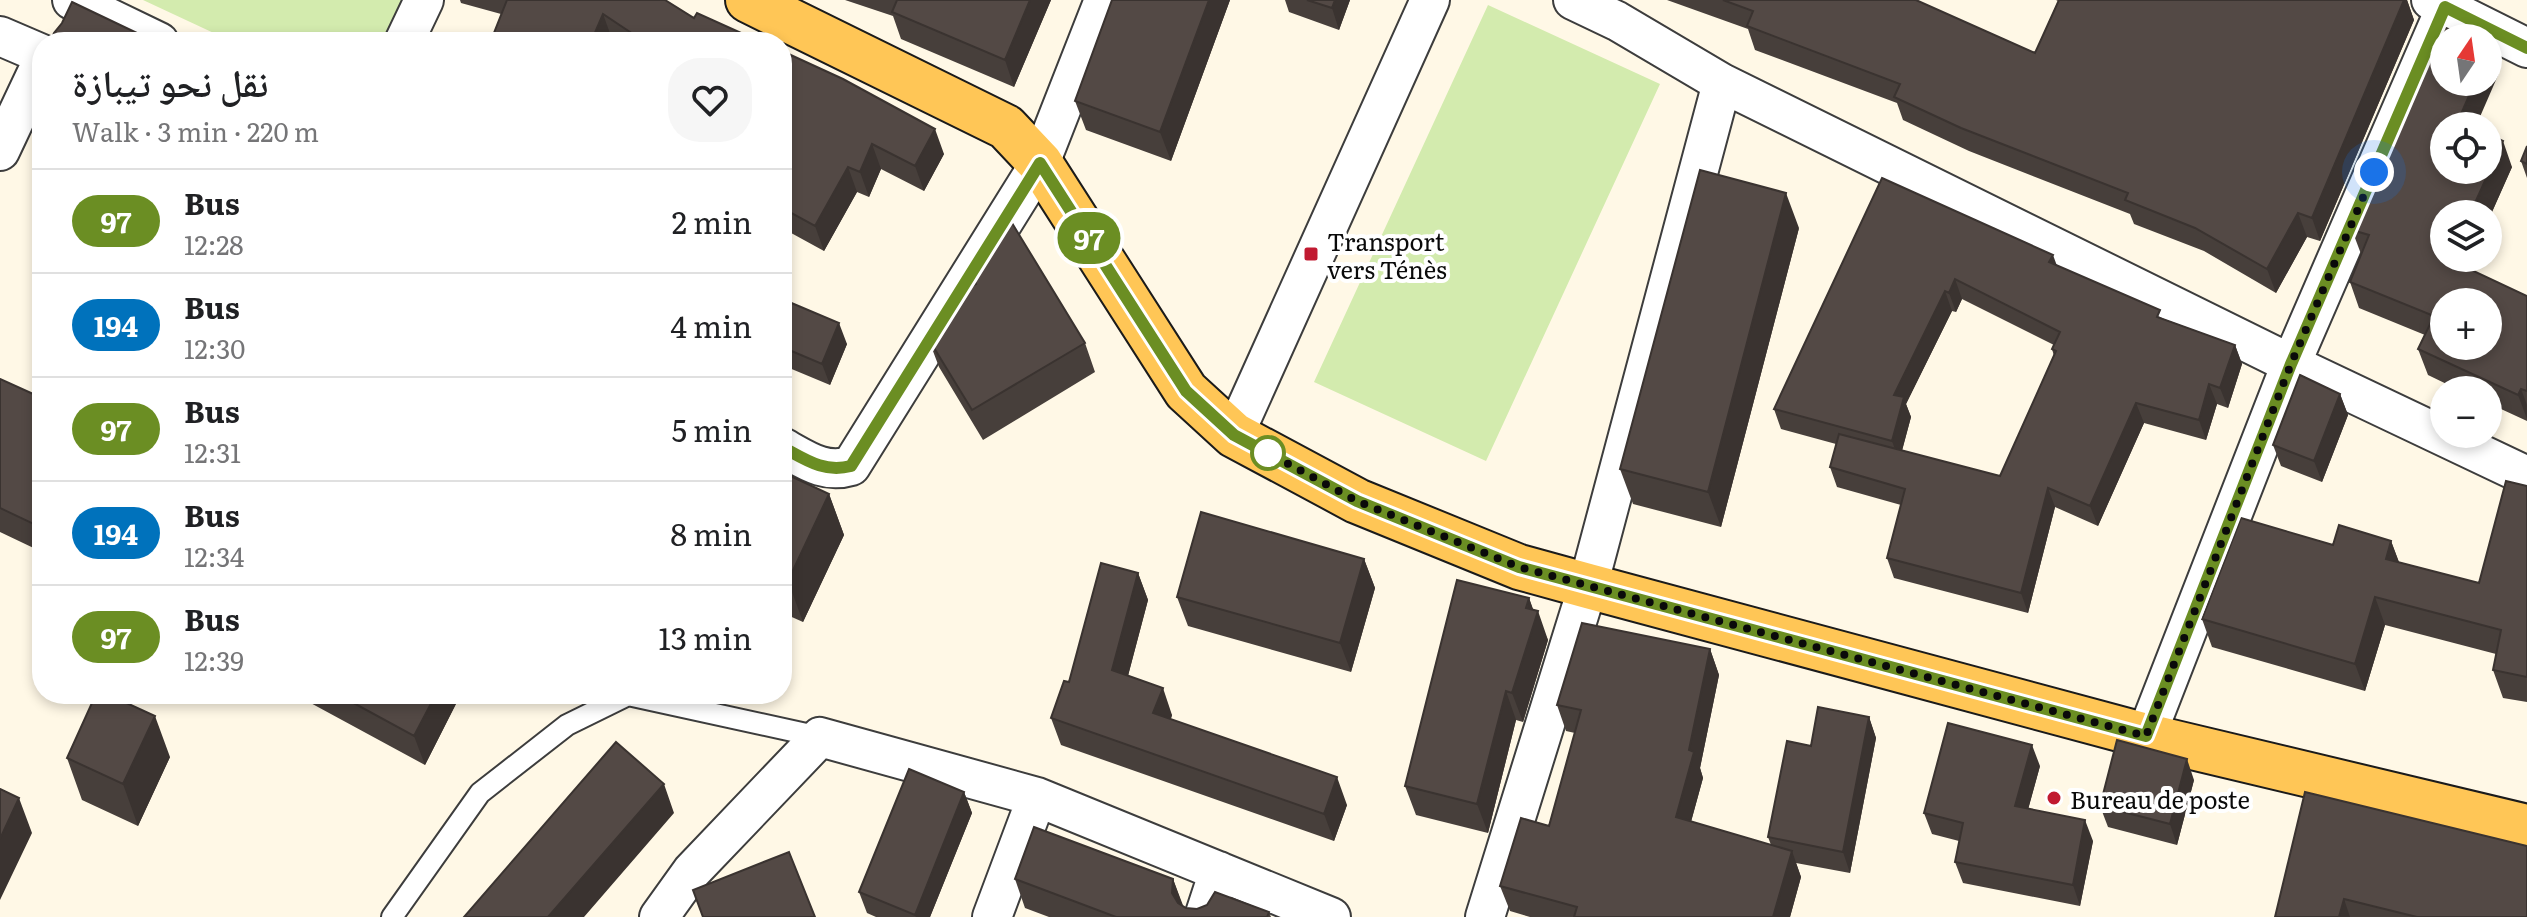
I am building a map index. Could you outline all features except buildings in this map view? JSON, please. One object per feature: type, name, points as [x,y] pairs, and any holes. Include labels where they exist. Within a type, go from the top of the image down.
[{"type":"main road","points":[[748,0],[1006,127],[1040,163],[1186,391],[1234,435],[1357,501],[1519,567],[2146,736],[2527,827]]},
{"type":"street","points":[[57,32],[71,0],[138,32]]},
{"type":"street","points":[[409,32],[424,0]]},
{"type":"street","points":[[792,453],[815,466],[835,470],[851,466],[1040,163],[1104,0]]},
{"type":"street","points":[[1234,435],[1430,0]]},
{"type":"street","points":[[1573,0],[1622,11],[1722,83],[2291,364],[2527,476]]},
{"type":"street","points":[[2146,736],[2291,364],[2442,2],[2527,48]]},
{"type":"street","points":[[0,36],[32,50]]},
{"type":"street","points":[[0,151],[32,83]]},
{"type":"street","points":[[1485,917],[1588,586],[1722,83]]},
{"type":"street","points":[[659,917],[692,871],[820,737],[1037,797],[1331,917]]},
{"type":"street","points":[[992,917],[1037,797]]},
{"type":"street","points":[[1204,917],[1219,871]]},
{"type":"lane","points":[[392,917],[480,793],[567,725],[610,704]]},
{"type":"lane","points":[[669,704],[820,737]]},
{"type":"green space","points":[[143,0],[402,0],[387,32],[212,32]]},
{"type":"green space","points":[[1488,5],[1660,84],[1486,461],[1314,382]]},
{"type":"bus line","name":"97","points":[[792,453],[815,466],[835,470],[851,466],[1040,163],[1186,391],[1234,435],[1357,501],[1519,567],[2146,736],[2291,364],[2445,7],[2527,48]]},
{"type":"place","name":"Transport vers Ténès","points":[[1311,254]]},
{"type":"place","name":"Bureau de poste","points":[[2054,798]]},
{"type":"route","points":[[1268,453],[1259,448],[1357,501],[1519,567],[2146,736],[2291,364],[2374,172]]}]
